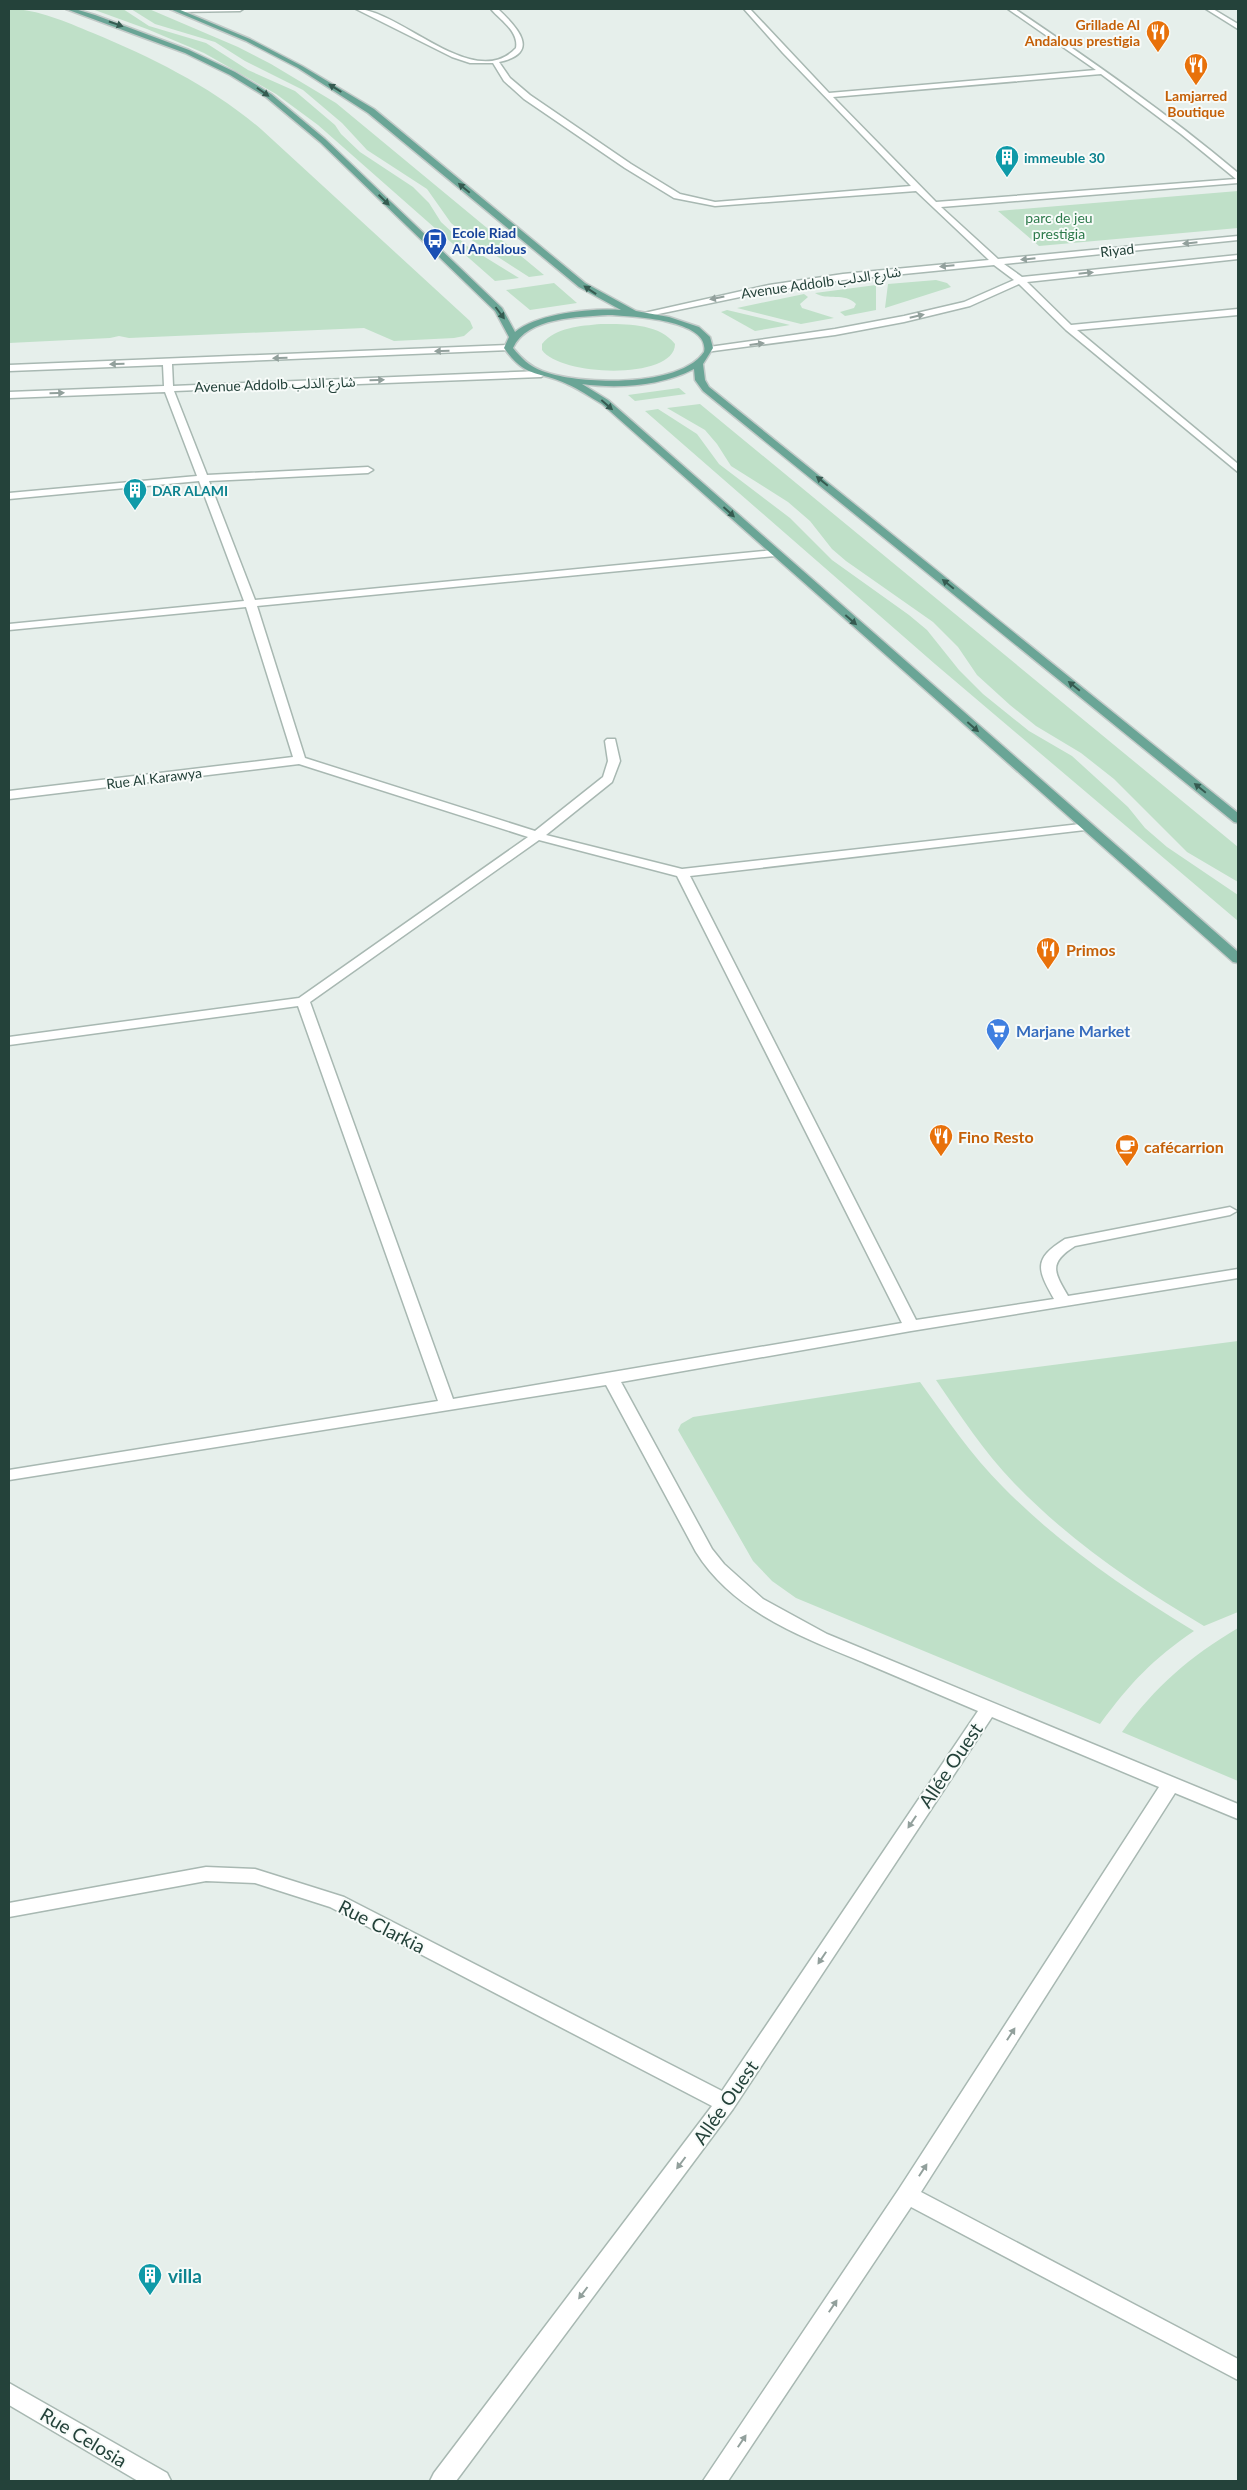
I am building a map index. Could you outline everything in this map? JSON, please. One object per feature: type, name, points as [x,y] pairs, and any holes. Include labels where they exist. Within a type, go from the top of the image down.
[{"type":"main road","points":[[69,9],[148,35],[194,54],[229,71],[277,102],[338,156],[500,310],[513,337]]},
{"type":"main road","points":[[175,10],[248,40],[300,67],[371,111],[582,285],[633,313]]},
{"type":"main road","points":[[608,312],[633,313],[678,322],[700,332],[708,341],[709,350],[698,363],[685,371],[666,377],[642,381],[590,382],[541,374],[523,366],[512,358],[508,348],[513,337],[540,322],[560,317],[608,312]]},
{"type":"main road","points":[[698,363],[700,380],[706,389],[1238,819]]},
{"type":"main road","points":[[566,379],[605,402],[1238,959]]},
{"type":"street","points":[[175,10],[240,9]]},
{"type":"street","points":[[359,9],[451,54],[468,60],[495,61],[512,56],[522,46],[514,29],[494,9]]},
{"type":"street","points":[[748,9],[786,52],[829,94],[934,205],[996,262],[1020,280],[1069,328],[1238,469]]},
{"type":"street","points":[[1011,9],[1103,72],[1195,139],[1238,177]]},
{"type":"street","points":[[1209,9],[1238,27]]},
{"type":"street","points":[[495,61],[507,79],[527,97],[628,166],[684,198],[715,204],[919,188]]},
{"type":"street","points":[[829,94],[1103,72]]},
{"type":"street","points":[[934,205],[1238,181]]},
{"type":"street","name":"Riyad","points":[[996,262],[1238,238]]},
{"type":"street","points":[[709,350],[826,334],[904,319],[967,304],[1020,280],[1238,257]]},
{"type":"street","name":"Avenue Addolb شارع الدلب","points":[[647,315],[770,288],[843,277],[996,262]]},
{"type":"street","points":[[1069,328],[1238,312]]},
{"type":"street","name":"Avenue Addolb شارع الدلب","points":[[9,368],[508,348]]},
{"type":"street","points":[[167,362],[170,388],[250,602],[300,760],[538,836],[682,873],[1085,826]]},
{"type":"street","name":"Avenue Addolb شارع الدلب","points":[[9,395],[541,374]]},
{"type":"street","points":[[9,496],[204,478],[368,470]]},
{"type":"street","points":[[9,627],[250,602],[775,553]]},
{"type":"street","points":[[9,1041],[303,1001],[538,836],[608,779],[614,768],[616,758],[611,741]]},
{"type":"street","name":"Rue Al Karawya","points":[[9,796],[300,760]]},
{"type":"street","points":[[682,873],[911,1326]]},
{"type":"street","points":[[303,1001],[447,1404]]},
{"type":"street","points":[[1064,1302],[1049,1277],[1048,1263],[1056,1251],[1070,1242],[1230,1211]]},
{"type":"street","points":[[9,1475],[611,1379],[911,1326],[1238,1274]]},
{"type":"street","points":[[611,1379],[705,1552],[724,1578],[751,1601],[784,1621],[821,1638],[1238,1812]]},
{"type":"street","name":"Allée Ouest","points":[[442,2481],[726,2103],[988,1709]]},
{"type":"street","points":[[715,2481],[907,2195],[1171,1784]]},
{"type":"street","name":"Rue Clarkia","points":[[9,1910],[206,1874],[255,1876],[338,1902],[726,2103]]},
{"type":"street","points":[[907,2195],[1238,2370]]},
{"type":"street","name":"Rue Celosia","points":[[9,2392],[158,2481]]},
{"type":"green space","points":[[9,9],[31,11],[93,33],[160,63],[223,100],[262,130],[470,321],[473,328],[464,336],[454,338],[394,341],[364,328],[129,338],[119,336],[9,343]]},
{"type":"green space","points":[[92,9],[123,9],[149,26],[206,43],[248,70],[295,91],[335,125],[341,134],[360,152],[413,187],[429,203],[441,222],[467,246],[519,278],[495,281],[318,125],[276,94],[204,53]]},
{"type":"green space","points":[[131,9],[149,9],[238,47],[271,64],[336,103],[544,275],[529,277],[470,239],[451,223],[427,189],[367,150],[342,123],[303,90],[245,61],[215,42],[155,24]]},
{"type":"green space","name":"parc de jeu prestigia","points":[[1238,191],[1238,228],[1039,246],[998,211]]},
{"type":"green space","points":[[936,280],[947,283],[951,287],[885,308],[888,284]]},
{"type":"green space","points":[[554,283],[577,303],[530,310],[506,290]]},
{"type":"green space","points":[[876,285],[876,310],[845,316],[840,312],[854,308],[856,304],[852,300],[815,293]]},
{"type":"green space","points":[[804,294],[808,297],[800,304],[802,308],[834,318],[801,324],[737,308]]},
{"type":"green space","points":[[727,310],[790,325],[755,331],[721,312]]},
{"type":"green space","points":[[601,324],[651,328],[668,337],[675,344],[670,356],[657,364],[638,369],[616,371],[571,366],[553,359],[542,350],[542,344],[554,334],[569,328]]},
{"type":"green space","points":[[679,388],[686,394],[635,401],[628,395]]},
{"type":"green space","points":[[700,404],[1238,847],[1238,882],[1187,852],[1114,779],[1081,753],[1036,726],[1010,705],[977,675],[958,647],[933,622],[846,561],[832,549],[810,521],[788,502],[731,466],[717,444],[705,430],[667,408]]},
{"type":"green space","points":[[658,409],[697,434],[719,464],[790,518],[832,560],[927,630],[959,670],[983,694],[1029,731],[1072,756],[1128,807],[1145,828],[1167,847],[1238,895],[1238,921],[935,664],[645,411]]},
{"type":"green space","points":[[1238,1341],[1238,1612],[1204,1626],[1153,1595],[1104,1561],[1035,1504],[993,1459],[936,1380]]},
{"type":"green space","points":[[920,1382],[980,1462],[1024,1508],[1094,1565],[1194,1631],[1154,1662],[1122,1696],[1100,1724],[796,1598],[772,1581],[753,1561],[678,1430],[681,1424],[693,1417]]},
{"type":"green space","points":[[1238,1628],[1238,1781],[1122,1732],[1148,1700],[1174,1674],[1204,1650]]},
{"type":"place","name":"Grillade Al Andalous prestigia","points":[[1158,53]]},
{"type":"place","name":"Lamjarred Boutique","points":[[1196,86]]},
{"type":"place","name":"immeuble 30","points":[[1007,178]]},
{"type":"place","name":"Ecole Riad Al Andalous","points":[[435,261]]},
{"type":"place","name":"DAR ALAMI","points":[[135,511]]},
{"type":"place","name":"Primos","points":[[1048,970]]},
{"type":"place","name":"Marjane Market","points":[[998,1051]]},
{"type":"place","name":"Fino Resto","points":[[941,1157]]},
{"type":"place","name":"cafécarrion","points":[[1127,1167]]},
{"type":"place","name":"villa","points":[[150,2296]]}]
